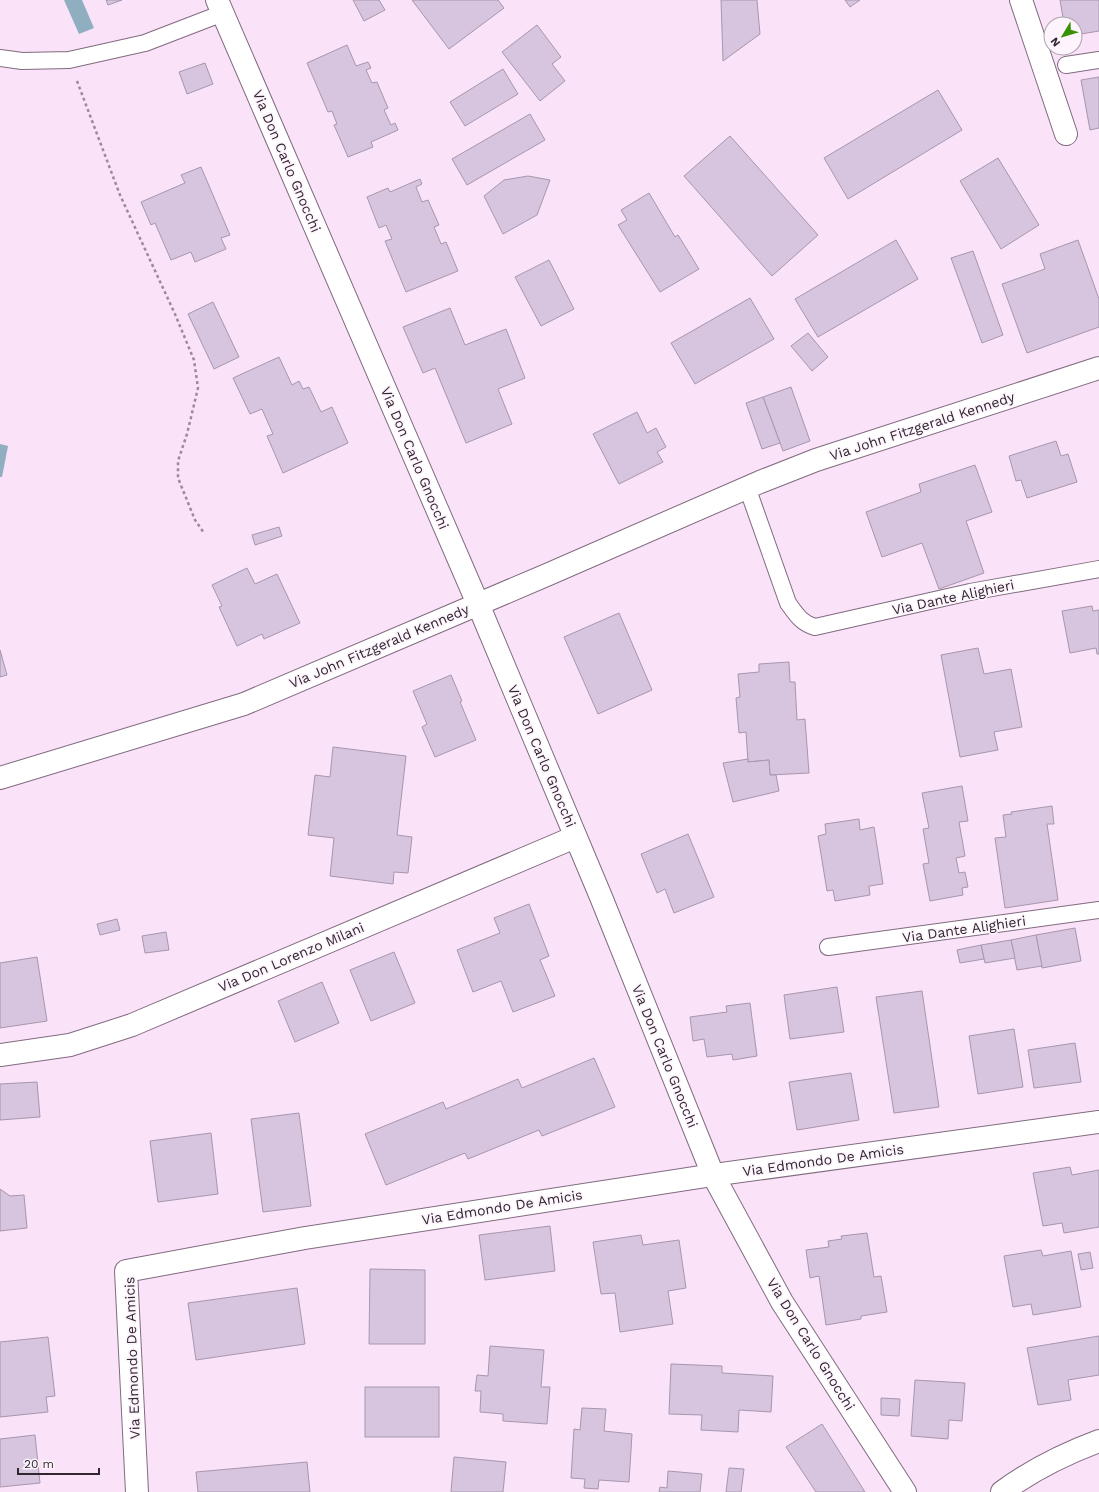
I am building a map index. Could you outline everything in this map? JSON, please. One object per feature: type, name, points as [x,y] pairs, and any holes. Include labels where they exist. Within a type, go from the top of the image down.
[{"type":"street","points":[[1021,0],[1066,134]]},
{"type":"street","name":"Via Don Carlo Gnocchi","points":[[220,6],[478,604],[576,837],[713,1175],[782,1302],[905,1492]]},
{"type":"street","name":"Via John Fitzgerald Kennedy","points":[[0,778],[244,704],[549,574],[747,487],[816,460],[1099,368]]},
{"type":"street","name":"Via Don Lorenzo Milani","points":[[0,1055],[70,1045],[132,1025],[576,837]]},
{"type":"street","name":"Via Edmondo De Amicis","points":[[137,1492],[126,1271],[306,1238],[713,1175],[1099,1122]]},
{"type":"street","points":[[1002,1492],[1024,1476],[1050,1462],[1099,1441]]},
{"type":"lane","points":[[0,58],[22,62],[69,60],[145,43],[220,6]]},
{"type":"lane","points":[[1066,65],[1099,60]]},
{"type":"lane","name":"Via Dante Alighieri","points":[[747,487],[788,603],[799,619],[807,625],[815,627],[970,592],[1099,569]]},
{"type":"lane","name":"Via Dante Alighieri","points":[[828,947],[1099,910]]},
{"type":"path","points":[[69,60],[120,194],[175,314],[194,360],[198,388],[187,434],[178,461],[178,478],[195,520],[204,533]]},
{"type":"water","points":[[64,0],[82,0],[94,28],[79,34]]},
{"type":"water","points":[[0,444],[8,446],[2,477],[0,477]]},
{"type":"building","points":[[106,0],[122,0],[108,5]]},
{"type":"building","points":[[353,0],[379,0],[385,10],[364,21]]},
{"type":"building","points":[[412,0],[498,0],[504,8],[449,49]]},
{"type":"building","points":[[721,0],[757,0],[760,34],[723,61]]},
{"type":"building","points":[[845,0],[860,0],[850,7]]},
{"type":"building","points":[[1060,0],[1099,0],[1099,31],[1083,34],[1083,16],[1063,16]]},
{"type":"building","points":[[537,25],[561,57],[552,64],[565,81],[540,101],[502,52]]},
{"type":"building","points":[[347,45],[356,66],[368,62],[371,68],[366,70],[372,83],[377,82],[388,108],[384,110],[391,125],[395,123],[398,130],[371,142],[373,147],[348,157],[334,125],[337,124],[332,111],[328,112],[307,63]]},
{"type":"building","points":[[205,63],[213,84],[187,94],[179,72]]},
{"type":"building","points":[[503,69],[518,94],[465,126],[450,102]]},
{"type":"building","points":[[1099,77],[1099,128],[1090,130],[1081,80]]},
{"type":"building","points":[[938,90],[962,130],[848,199],[824,158]]},
{"type":"building","points":[[530,114],[545,140],[467,185],[452,159]]},
{"type":"building","points":[[730,136],[818,235],[772,276],[684,176]]},
{"type":"building","points":[[998,158],[1039,225],[1001,249],[960,181]]},
{"type":"building","points":[[201,167],[230,235],[221,238],[226,249],[195,262],[191,252],[171,260],[155,223],[151,225],[141,202],[185,183],[181,175]]},
{"type":"building","points":[[528,176],[550,180],[537,215],[503,234],[484,196],[504,180]]},
{"type":"building","points":[[420,179],[422,184],[416,187],[422,202],[428,200],[439,225],[434,227],[441,244],[446,242],[458,271],[406,292],[385,241],[392,239],[386,225],[379,228],[367,197],[388,188],[390,192]]},
{"type":"building","points":[[649,193],[675,237],[678,235],[699,269],[660,292],[618,225],[627,220],[621,210]]},
{"type":"building","points":[[896,240],[918,279],[818,337],[795,299]]},
{"type":"building","points":[[1078,240],[1099,299],[1099,327],[1027,353],[1002,284],[1045,269],[1040,254]]},
{"type":"building","points":[[973,251],[1003,335],[982,343],[951,258]]},
{"type":"building","points":[[549,260],[574,309],[541,326],[515,277]]},
{"type":"building","points":[[750,298],[774,339],[695,384],[671,343]]},
{"type":"building","points":[[213,302],[239,357],[214,369],[188,314]]},
{"type":"building","points":[[450,308],[465,345],[506,329],[525,378],[498,389],[512,424],[466,443],[435,368],[423,373],[403,327]]},
{"type":"building","points":[[808,333],[828,357],[812,371],[791,346]]},
{"type":"building","points":[[279,357],[292,385],[299,381],[303,389],[309,387],[321,412],[332,407],[348,443],[283,473],[267,436],[273,434],[262,409],[250,414],[233,378]]},
{"type":"building","points":[[791,387],[810,441],[783,451],[763,397]]},
{"type":"building","points":[[763,397],[780,443],[762,449],[746,403]]},
{"type":"building","points":[[637,412],[647,433],[656,428],[666,447],[657,452],[663,462],[619,484],[593,434]]},
{"type":"building","points":[[1056,441],[1061,456],[1068,454],[1077,482],[1027,498],[1021,480],[1016,481],[1009,456]]},
{"type":"building","points":[[975,465],[992,512],[966,521],[984,573],[939,589],[922,543],[882,557],[866,512],[921,492],[919,484]]},
{"type":"building","points":[[279,527],[282,536],[255,545],[252,535]]},
{"type":"building","points":[[247,568],[255,584],[277,574],[300,623],[264,639],[262,634],[237,646],[219,607],[222,606],[212,585]]},
{"type":"building","points":[[1092,606],[1093,611],[1099,610],[1099,654],[1097,654],[1096,648],[1070,653],[1062,611]]},
{"type":"building","points":[[619,613],[652,690],[598,714],[564,637]]},
{"type":"building","points":[[978,648],[984,674],[1011,669],[1022,727],[994,732],[998,750],[960,757],[941,655]]},
{"type":"building","points":[[0,650],[7,675],[0,677]]},
{"type":"building","points":[[789,662],[790,682],[795,682],[797,720],[805,719],[809,773],[770,775],[769,760],[748,762],[746,732],[739,733],[736,698],[740,697],[738,674],[759,672],[759,664]]},
{"type":"building","points":[[451,675],[462,701],[460,702],[476,740],[435,757],[422,727],[427,724],[413,691]]},
{"type":"building","points":[[333,747],[406,756],[397,835],[412,837],[408,873],[394,872],[393,884],[330,876],[334,838],[308,835],[315,775],[330,777]]},
{"type":"building","points":[[748,759],[748,762],[769,760],[770,775],[776,775],[779,791],[733,802],[723,763]]},
{"type":"building","points":[[962,786],[968,821],[959,822],[965,856],[956,858],[959,873],[965,872],[968,887],[962,888],[963,895],[930,901],[923,864],[929,863],[923,829],[929,828],[922,793]]},
{"type":"building","points":[[1052,806],[1054,824],[1047,824],[1058,900],[1005,908],[995,838],[1006,837],[1003,815],[1012,814],[1011,812]]},
{"type":"building","points":[[859,819],[860,830],[874,827],[883,884],[869,886],[870,895],[835,901],[833,890],[827,891],[818,836],[826,834],[825,824]]},
{"type":"building","points":[[688,834],[714,897],[674,913],[665,889],[657,893],[641,854]]},
{"type":"building","points":[[529,904],[549,956],[540,960],[555,996],[513,1012],[501,981],[473,992],[457,950],[500,933],[494,918]]},
{"type":"building","points":[[117,919],[120,930],[100,935],[97,924]]},
{"type":"building","points":[[1075,928],[1081,961],[1042,968],[1036,935]]},
{"type":"building","points":[[166,932],[169,950],[145,953],[142,936]]},
{"type":"building","points":[[1036,935],[1042,966],[1017,970],[1011,940]]},
{"type":"building","points":[[1011,940],[1015,958],[985,963],[981,945]]},
{"type":"building","points":[[981,945],[984,959],[960,963],[957,950]]},
{"type":"building","points":[[394,952],[415,1003],[371,1021],[350,970]]},
{"type":"building","points":[[37,957],[47,1021],[0,1028],[0,963]]},
{"type":"building","points":[[322,982],[339,1023],[295,1042],[278,1001]]},
{"type":"building","points":[[837,987],[844,1032],[790,1039],[784,995]]},
{"type":"building","points":[[922,991],[939,1107],[894,1113],[876,997]]},
{"type":"building","points":[[750,1003],[757,1056],[733,1060],[732,1054],[707,1057],[704,1039],[693,1041],[690,1017],[727,1012],[726,1006]]},
{"type":"building","points":[[1014,1029],[1023,1087],[978,1094],[969,1036]]},
{"type":"building","points":[[1075,1043],[1081,1082],[1034,1088],[1028,1050]]},
{"type":"building","points":[[594,1058],[615,1107],[542,1136],[539,1130],[468,1159],[465,1153],[386,1185],[365,1134],[443,1102],[446,1109],[518,1079],[522,1088]]},
{"type":"building","points":[[851,1073],[859,1120],[797,1130],[789,1082]]},
{"type":"building","points":[[37,1082],[40,1117],[0,1120],[0,1084]]},
{"type":"building","points":[[299,1113],[311,1206],[263,1212],[251,1119]]},
{"type":"building","points":[[211,1133],[218,1194],[158,1202],[150,1141]]},
{"type":"building","points":[[1070,1167],[1072,1175],[1099,1170],[1099,1227],[1064,1233],[1062,1223],[1043,1226],[1033,1173]]},
{"type":"building","points":[[0,1189],[10,1196],[24,1195],[27,1228],[0,1231]]},
{"type":"building","points":[[550,1226],[555,1271],[485,1280],[479,1235]]},
{"type":"building","points":[[867,1233],[874,1277],[881,1276],[887,1312],[861,1316],[861,1319],[826,1325],[819,1276],[810,1278],[806,1250],[829,1247],[828,1241],[842,1239],[841,1236]]},
{"type":"building","points":[[641,1235],[643,1245],[679,1240],[686,1288],[668,1291],[673,1324],[620,1332],[615,1293],[601,1294],[593,1242]]},
{"type":"building","points":[[1041,1250],[1043,1256],[1071,1251],[1081,1307],[1033,1315],[1031,1304],[1013,1307],[1004,1256]]},
{"type":"building","points":[[1090,1252],[1093,1268],[1081,1270],[1078,1254]]},
{"type":"building","points":[[370,1269],[425,1270],[425,1344],[369,1344]]},
{"type":"building","points":[[297,1288],[305,1344],[196,1360],[188,1303]]},
{"type":"building","points":[[1099,1336],[1099,1375],[1068,1380],[1071,1400],[1038,1405],[1027,1348]]},
{"type":"building","points":[[48,1337],[55,1396],[46,1397],[48,1412],[0,1417],[0,1342]]},
{"type":"building","points":[[490,1346],[544,1350],[541,1387],[550,1387],[547,1424],[503,1421],[503,1414],[480,1412],[481,1391],[475,1391],[477,1375],[488,1376]]},
{"type":"building","points":[[671,1364],[722,1366],[722,1373],[773,1376],[771,1412],[739,1410],[738,1432],[701,1430],[702,1415],[669,1414]]},
{"type":"building","points":[[915,1380],[965,1383],[962,1421],[949,1420],[948,1439],[911,1436]]},
{"type":"building","points":[[365,1387],[439,1387],[439,1437],[365,1437]]},
{"type":"building","points":[[881,1398],[900,1399],[899,1416],[881,1415]]},
{"type":"building","points":[[582,1408],[606,1409],[604,1431],[632,1434],[629,1482],[599,1480],[598,1489],[584,1488],[585,1479],[571,1478],[574,1429],[580,1430]]},
{"type":"building","points":[[822,1424],[865,1492],[816,1492],[786,1447]]},
{"type":"building","points":[[35,1435],[40,1483],[0,1487],[0,1439]]},
{"type":"building","points":[[454,1457],[506,1462],[503,1492],[451,1492]]},
{"type":"building","points":[[307,1462],[310,1492],[198,1492],[196,1472]]},
{"type":"building","points":[[729,1468],[744,1469],[741,1492],[726,1492]]},
{"type":"building","points":[[668,1471],[702,1474],[700,1492],[659,1492],[660,1487],[667,1488]]}]
